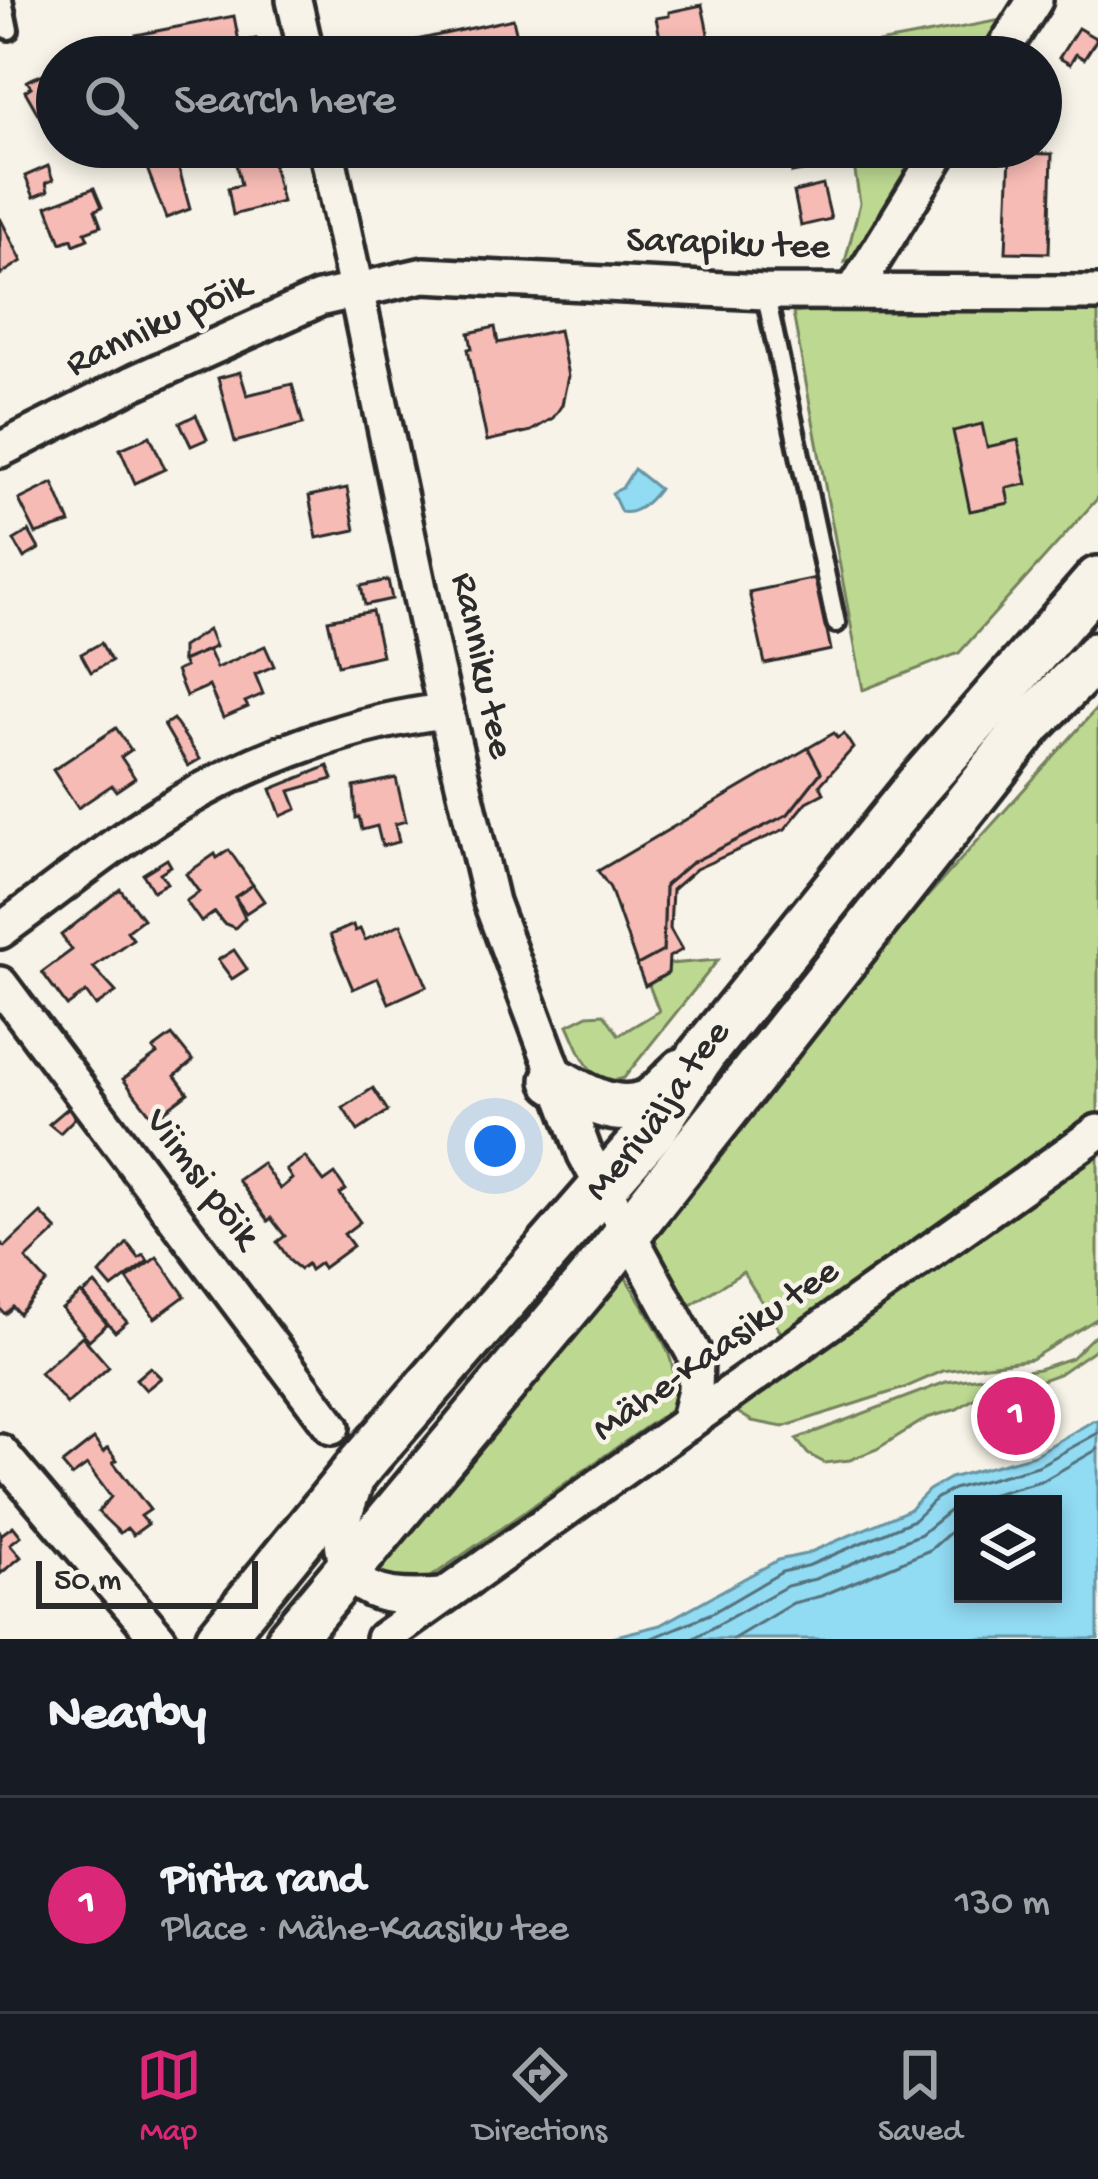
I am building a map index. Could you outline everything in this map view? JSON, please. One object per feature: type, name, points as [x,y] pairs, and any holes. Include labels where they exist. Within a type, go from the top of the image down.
[{"type":"main road","name":"Merivälja tee","points":[[219,1639],[362,1463],[654,1128],[702,1054],[918,786],[1098,580]]},
{"type":"main road","name":"Merivälja tee","points":[[290,1639],[627,1232],[1030,724],[1098,655]]},
{"type":"main road","points":[[555,1080],[589,1100],[615,1106],[646,1104],[702,1054]]},
{"type":"street","points":[[294,0],[302,36]]},
{"type":"street","points":[[1012,36],[1035,0]]},
{"type":"street","name":"Ranniku tee","points":[[331,168],[491,902],[555,1080],[601,1189],[696,1357]]},
{"type":"street","points":[[854,291],[930,168]]},
{"type":"street","name":"Sarapiku tee","points":[[357,290],[424,275],[766,292],[1098,293]]},
{"type":"street","name":"Ranniku põik","points":[[0,450],[319,299],[357,290]]},
{"type":"street","points":[[0,931],[183,801],[308,743],[406,716],[446,711]]},
{"type":"street","name":"Viimsi põik","points":[[0,984],[332,1426]]},
{"type":"street","name":"Mähe-Kaasiku tee","points":[[383,1639],[1098,1132]]},
{"type":"street","points":[[687,1424],[696,1357],[730,1368],[775,1362]]},
{"type":"street","points":[[0,1452],[159,1639]]},
{"type":"street","points":[[362,1463],[342,1530],[348,1568],[371,1593],[400,1600],[444,1596]]},
{"type":"lane","points":[[3,0],[10,31]]},
{"type":"lane","points":[[766,292],[836,623]]},
{"type":"green space","points":[[1006,19],[996,36],[916,36]]},
{"type":"green space","points":[[854,168],[916,168],[865,254],[845,262],[860,203]]},
{"type":"green space","points":[[1098,306],[1098,498],[959,653],[863,690],[793,313],[859,307]]},
{"type":"green space","points":[[1098,707],[1098,1121],[783,1336],[743,1272],[686,1308],[651,1235],[876,949],[890,945],[892,936]]},
{"type":"green space","points":[[718,960],[624,1078],[603,1079],[588,1066],[568,1025],[588,1015],[604,1014],[619,1035],[659,1011],[649,985],[668,973],[669,964]]},
{"type":"green space","points":[[1098,1154],[1098,1318],[1031,1359],[943,1371],[783,1427],[752,1421],[737,1412]]},
{"type":"green space","points":[[621,1277],[626,1278],[664,1342],[674,1376],[669,1411],[421,1584],[400,1587],[370,1573]]},
{"type":"green space","points":[[1098,1332],[1098,1347],[1059,1374],[998,1396],[977,1397],[850,1460],[825,1463],[808,1454],[796,1439],[946,1382],[1039,1369],[1071,1358]]},
{"type":"water","points":[[634,469],[659,489],[637,509],[621,512],[612,493],[622,488]]},
{"type":"water","points":[[1098,1421],[1098,1639],[604,1639],[660,1625],[778,1560],[806,1554],[909,1510],[950,1478],[1034,1455]]},
{"type":"building","points":[[702,5],[709,36],[660,36],[656,18],[669,16],[669,12]]},
{"type":"building","points":[[234,16],[238,36],[136,36]]},
{"type":"building","points":[[513,19],[517,36],[435,36]]},
{"type":"building","points":[[1078,28],[1097,39],[1084,59],[1076,54],[1070,64],[1062,60]]},
{"type":"building","points":[[36,77],[36,110],[25,91],[31,87],[27,81]]},
{"type":"building","points":[[49,168],[53,180],[46,183],[48,191],[34,197],[25,176]]},
{"type":"building","points":[[147,168],[179,168],[190,209],[166,218]]},
{"type":"building","points":[[237,168],[274,168],[282,202],[233,215],[228,188],[241,185]]},
{"type":"building","points":[[1009,168],[1052,168],[1049,253],[1006,252]]},
{"type":"building","points":[[823,185],[831,219],[801,226],[794,192]]},
{"type":"building","points":[[94,188],[102,207],[95,210],[101,226],[85,232],[88,239],[74,245],[72,239],[61,243],[47,206]]},
{"type":"building","points":[[0,218],[22,261],[0,275]]},
{"type":"building","points":[[495,327],[498,343],[559,330],[568,376],[562,405],[553,418],[531,431],[487,441],[468,349],[472,348],[469,333]]},
{"type":"building","points":[[240,372],[247,395],[292,384],[303,424],[235,442],[218,378]]},
{"type":"building","points":[[196,415],[207,439],[191,446],[180,423]]},
{"type":"building","points":[[982,424],[987,447],[1018,440],[1027,484],[1006,488],[1009,503],[970,511],[953,431]]},
{"type":"building","points":[[150,436],[165,469],[135,483],[120,449]]},
{"type":"building","points":[[53,483],[70,523],[36,534],[19,500]]},
{"type":"building","points":[[347,488],[355,530],[317,538],[309,496]]},
{"type":"building","points":[[29,531],[39,549],[24,558],[14,540]]},
{"type":"building","points":[[816,578],[831,650],[765,664],[749,592]]},
{"type":"building","points":[[388,580],[392,599],[365,605],[361,586]]},
{"type":"building","points":[[372,611],[382,655],[338,665],[328,620]]},
{"type":"building","points":[[208,630],[215,647],[182,661],[182,647]]},
{"type":"building","points":[[101,643],[111,661],[91,672],[81,654]]},
{"type":"building","points":[[265,646],[274,666],[255,674],[263,694],[245,702],[248,707],[223,718],[209,686],[186,696],[176,671],[185,667],[182,661],[208,650],[216,668]]},
{"type":"building","points":[[173,719],[200,759],[188,766],[164,725]]},
{"type":"building","points":[[116,728],[131,750],[121,757],[135,778],[116,791],[112,785],[78,808],[53,770]]},
{"type":"building","points":[[834,733],[837,738],[844,734],[853,748],[820,785],[824,793],[807,802],[785,829],[696,869],[672,890],[670,929],[682,950],[669,957],[668,973],[645,986],[637,965],[663,951],[665,885],[691,863],[788,814],[821,772],[808,748]]},
{"type":"building","points":[[808,748],[821,772],[788,814],[691,863],[665,885],[663,951],[637,965],[610,888],[598,871]]},
{"type":"building","points":[[328,766],[333,779],[290,791],[297,809],[281,816],[271,789]]},
{"type":"building","points":[[396,778],[406,821],[395,824],[399,842],[382,846],[377,826],[362,830],[356,818],[354,787]]},
{"type":"building","points":[[229,850],[253,885],[235,897],[245,918],[235,928],[215,912],[201,922],[186,901],[199,892],[186,874]]},
{"type":"building","points":[[167,859],[171,866],[160,873],[167,883],[153,891],[143,874]]},
{"type":"building","points":[[253,885],[264,901],[246,913],[235,897]]},
{"type":"building","points":[[120,889],[143,919],[127,931],[133,939],[93,967],[116,992],[96,1006],[86,992],[67,1006],[42,972],[72,950],[61,935]]},
{"type":"building","points":[[401,924],[427,986],[389,1003],[378,978],[353,989],[330,935],[353,925],[365,940]]},
{"type":"building","points":[[234,950],[247,969],[232,979],[218,960]]},
{"type":"building","points":[[172,1035],[193,1061],[175,1076],[188,1093],[154,1119],[123,1079],[157,1054],[153,1049]]},
{"type":"building","points":[[373,1088],[388,1111],[358,1131],[343,1108]]},
{"type":"building","points":[[69,1107],[77,1116],[60,1133],[49,1124]]},
{"type":"building","points":[[305,1157],[324,1182],[335,1174],[346,1190],[340,1194],[360,1222],[344,1234],[353,1246],[323,1268],[320,1263],[310,1270],[307,1264],[300,1269],[291,1262],[277,1242],[285,1236],[238,1180],[262,1163],[280,1189],[292,1179],[286,1170]]},
{"type":"building","points":[[41,1213],[57,1230],[26,1259],[47,1282],[19,1314],[13,1307],[5,1314],[0,1309],[0,1242],[5,1247]]},
{"type":"building","points":[[127,1243],[148,1261],[112,1288],[100,1274]]},
{"type":"building","points":[[157,1257],[185,1296],[155,1318],[127,1279]]},
{"type":"building","points":[[95,1284],[127,1322],[115,1332],[83,1294]]},
{"type":"building","points":[[81,1293],[107,1324],[89,1340],[62,1309]]},
{"type":"building","points":[[82,1336],[109,1367],[67,1404],[40,1373]]},
{"type":"building","points":[[150,1367],[161,1378],[146,1390],[136,1379]]},
{"type":"building","points":[[94,1439],[103,1452],[108,1448],[117,1460],[113,1462],[150,1510],[141,1516],[148,1524],[133,1535],[127,1528],[120,1533],[98,1512],[111,1497],[87,1465],[72,1476],[62,1464]]},
{"type":"building","points":[[13,1526],[21,1536],[10,1544],[21,1557],[0,1574],[0,1532]]},
{"type":"place","name":"Pirita rand","points":[[1016,1416]]}]
